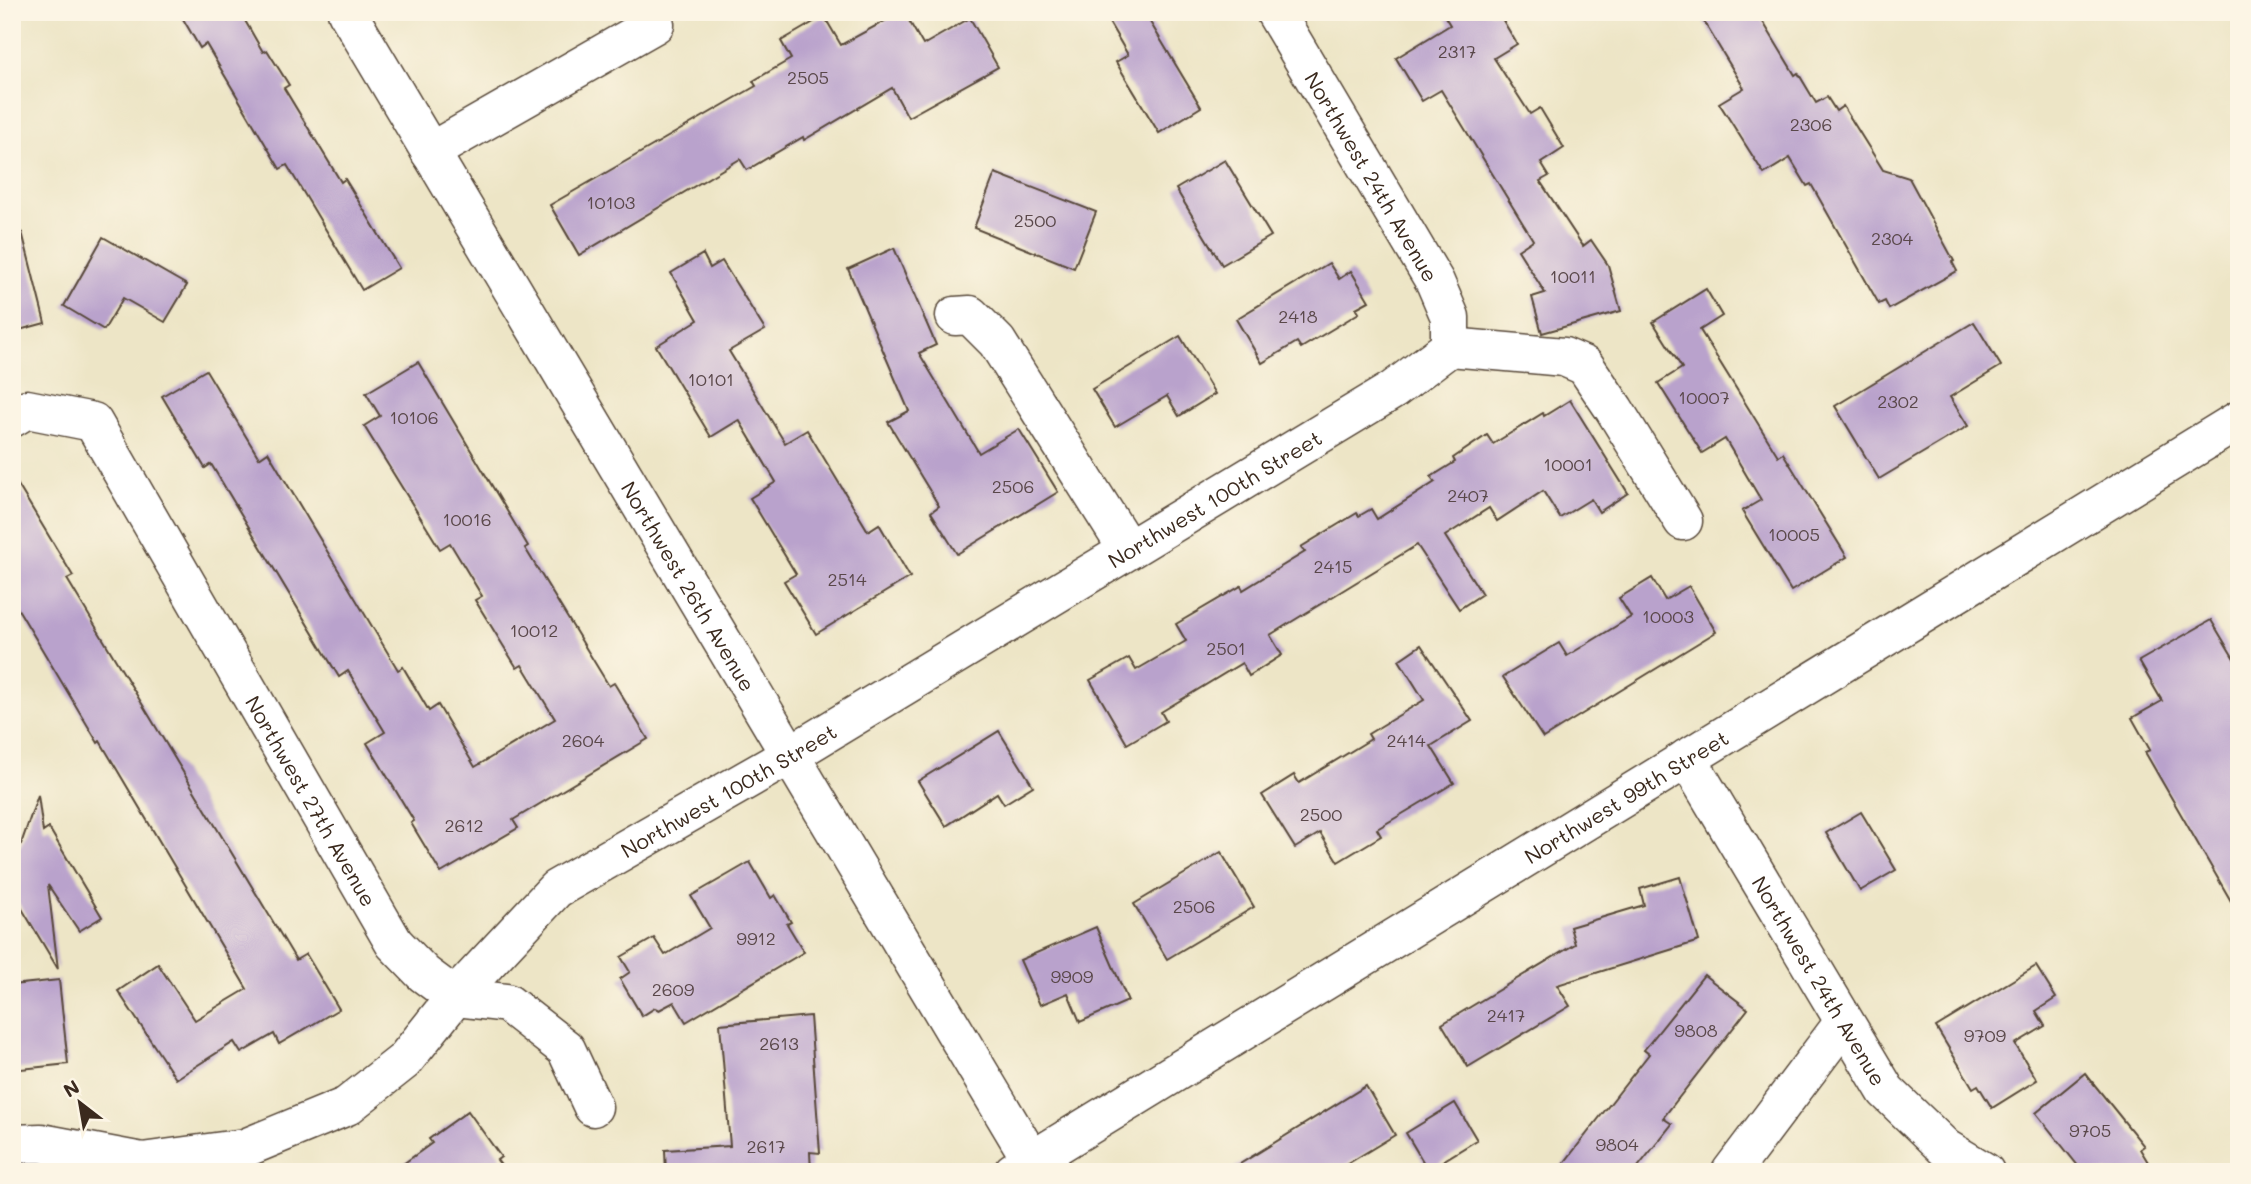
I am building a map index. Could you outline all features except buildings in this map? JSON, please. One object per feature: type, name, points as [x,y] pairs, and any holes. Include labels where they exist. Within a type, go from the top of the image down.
[{"type":"street","name":"Northwest 26th Avenue","points":[[347,12],[790,755],[1023,1166]]},
{"type":"street","name":"Northwest 24th Avenue","points":[[1279,14],[1435,282],[1450,317],[1450,347]]},
{"type":"street","points":[[430,152],[654,24]]},
{"type":"street","points":[[955,316],[970,315],[997,342],[1128,550]]},
{"type":"street","points":[[1450,347],[1564,357],[1585,366],[1683,521]]},
{"type":"street","name":"Northwest 100th Street","points":[[12,1144],[41,1143],[142,1162],[245,1148],[347,1106],[404,1061],[455,997],[556,889],[790,755],[1393,390],[1450,347]]},
{"type":"street","name":"Northwest 27th Avenue","points":[[12,418],[27,409],[93,422],[394,943],[424,974],[455,997],[507,1003],[566,1049],[593,1107]]},
{"type":"street","name":"Northwest 99th Street","points":[[1023,1166],[2239,420]]},
{"type":"street","name":"Northwest 24th Avenue","points":[[1687,758],[1886,1091],[1945,1148],[1985,1172]]},
{"type":"street","points":[[1731,1172],[1844,1022]]}]
